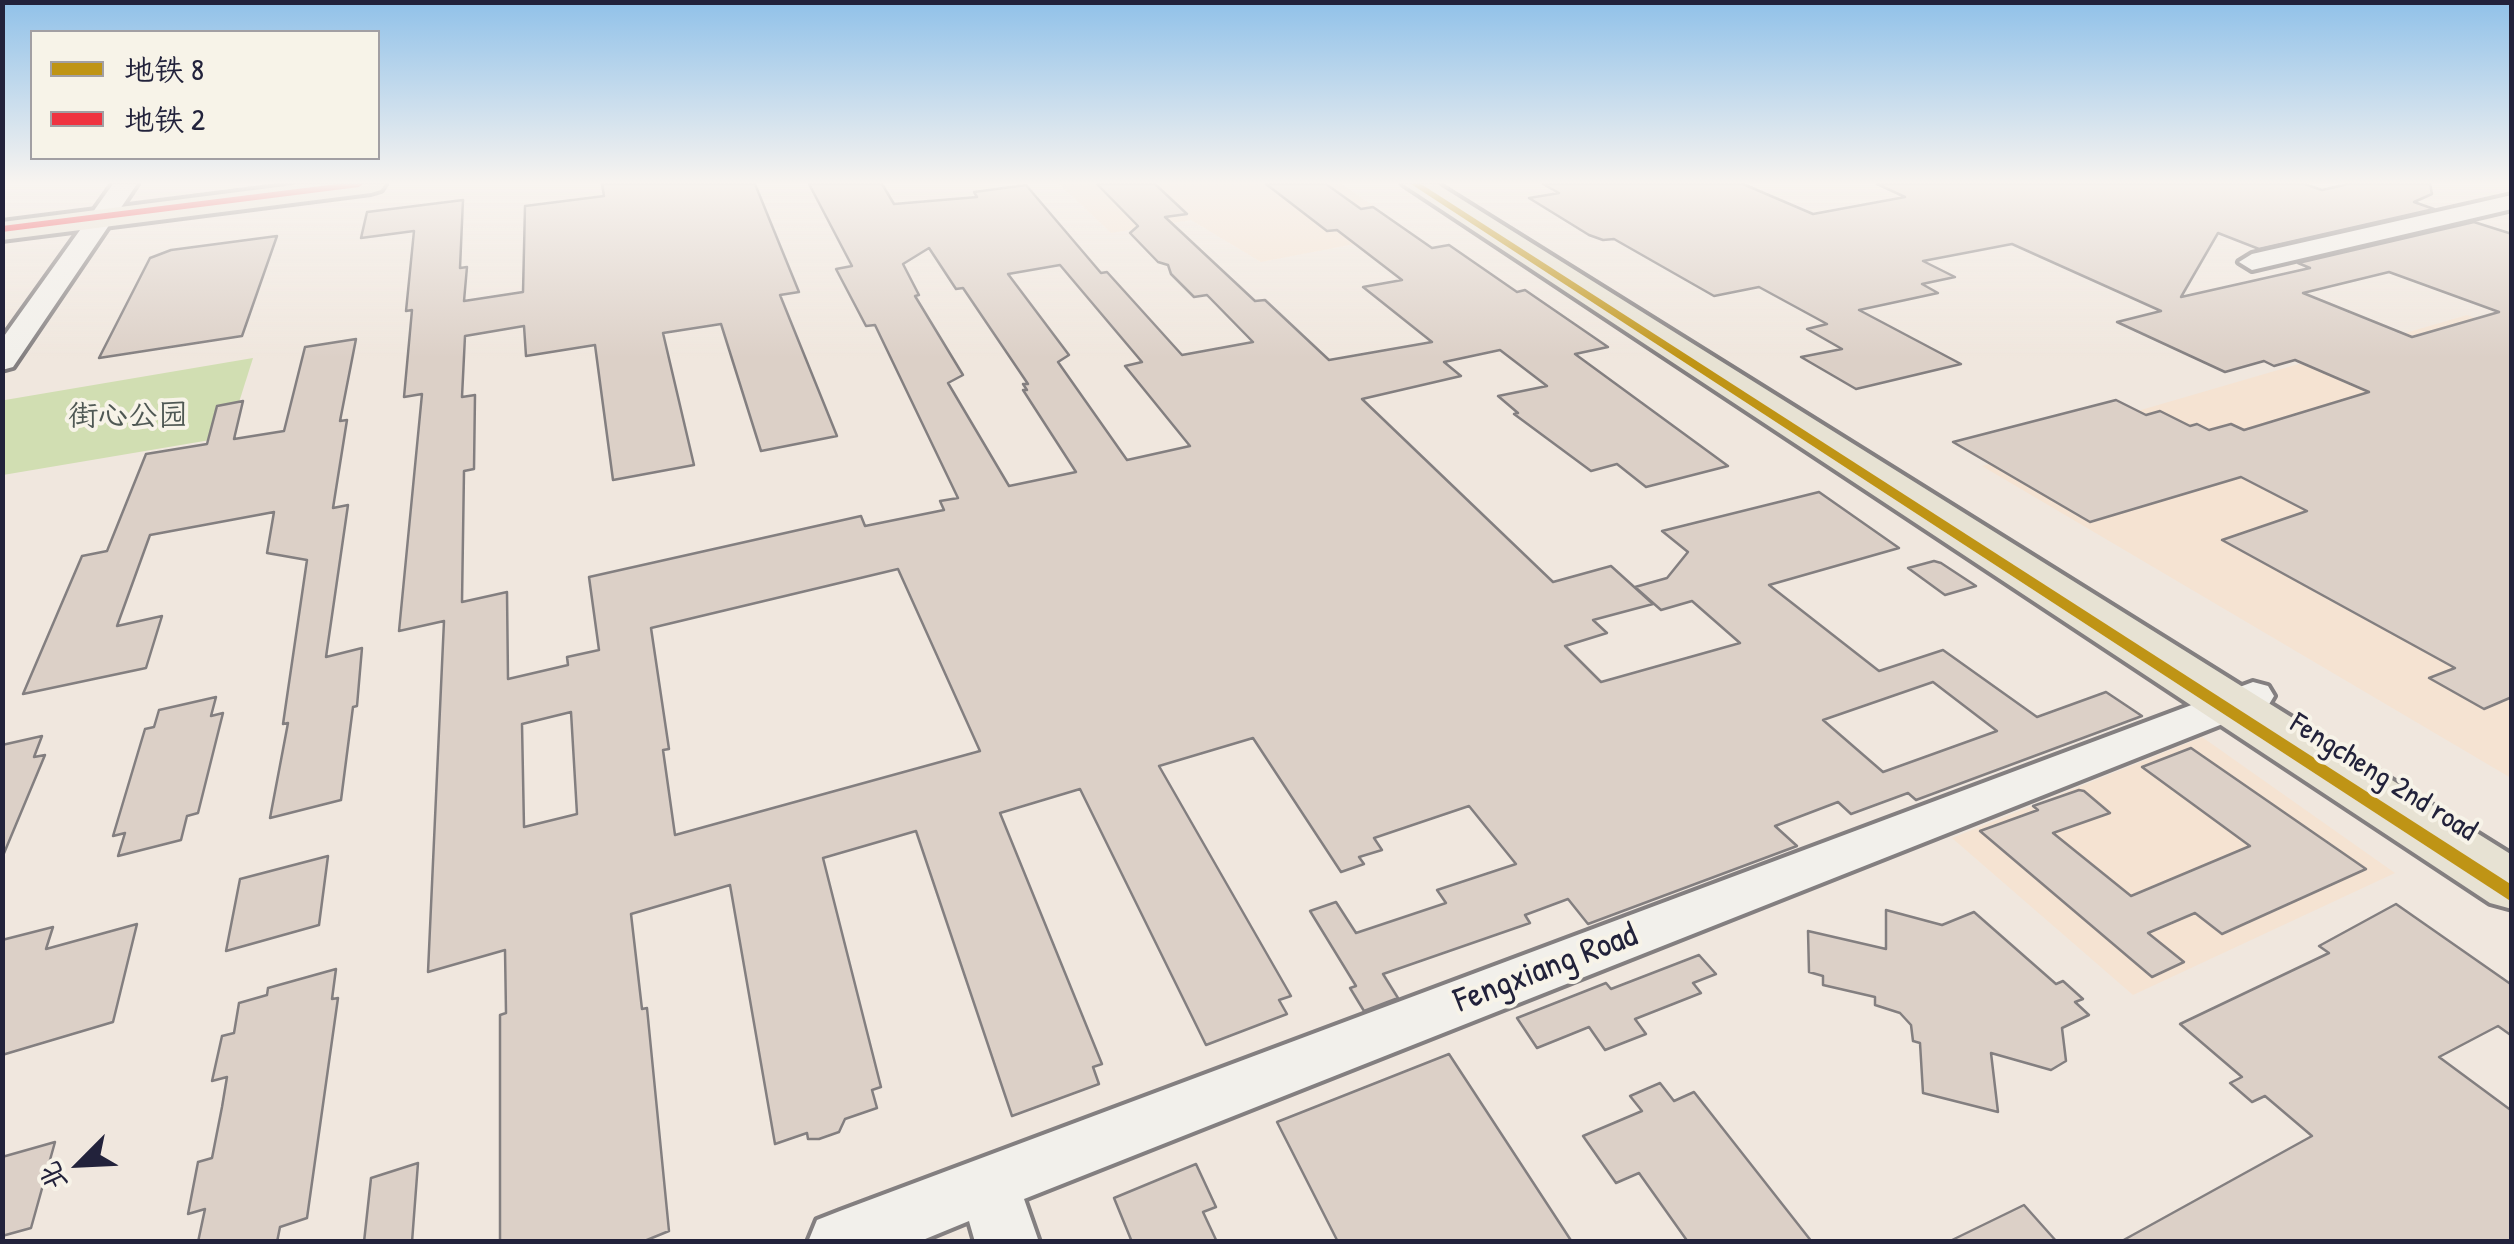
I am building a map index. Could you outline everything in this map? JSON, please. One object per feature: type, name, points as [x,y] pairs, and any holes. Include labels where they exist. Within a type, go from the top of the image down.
[{"type":"main road","name":"Fengcheng 2nd road","points":[[1511,242],[2243,701],[2512,859]]},
{"type":"main road","name":"Fengcheng 2nd road","points":[[1532,242],[2243,701],[2512,886]]},
{"type":"street","points":[[2,362],[86,242]]},
{"type":"street","points":[[2252,262],[2338,242]]},
{"type":"street","name":"Fengxiang Road","points":[[840,1242],[2243,701]]},
{"type":"street","points":[[988,1183],[1007,1242]]},
{"type":"shaded area","points":[[1228,242],[1365,242],[1261,262]]},
{"type":"shaded area","points":[[2467,315],[2511,331],[2511,778],[1982,466],[2143,420],[2134,412]]},
{"type":"shaded area","points":[[2202,737],[2395,873],[2133,995],[1952,838]]},
{"type":"green space","name":"街心公园","points":[[253,358],[228,437],[3,475],[5,400]]},
{"type":"building","points":[[231,242],[275,242],[242,336],[99,358],[150,258],[171,250]]},
{"type":"building","points":[[413,242],[461,242],[460,268],[467,267],[464,301],[523,292],[524,242],[779,242],[799,292],[780,295],[837,436],[761,451],[721,324],[663,333],[694,465],[613,480],[595,345],[526,356],[524,326],[465,336],[462,397],[475,395],[474,469],[464,471],[462,602],[507,592],[508,679],[568,665],[567,657],[599,650],[589,577],[861,516],[865,526],[944,510],[940,501],[958,498],[875,325],[866,326],[836,269],[852,266],[839,242],[1075,242],[1182,355],[1253,342],[1207,295],[1194,297],[1171,274],[1168,265],[1158,262],[1139,242],[1192,242],[1255,301],[1265,300],[1329,360],[1432,342],[1363,287],[1402,280],[1353,242],[1423,242],[1432,248],[1449,245],[1517,292],[1525,290],[1608,347],[1575,354],[1728,466],[1646,487],[1617,464],[1591,471],[1514,414],[1518,413],[1498,396],[1547,386],[1500,350],[1444,362],[1461,376],[1362,399],[1553,582],[1611,566],[1653,604],[1593,620],[1607,633],[1565,646],[1601,682],[1740,643],[1692,601],[1661,610],[1635,587],[1667,578],[1688,552],[1662,531],[1819,492],[1899,548],[1769,585],[1879,671],[1943,650],[2037,717],[2106,692],[2142,716],[1916,800],[1908,793],[1851,814],[1838,802],[1775,826],[1797,846],[1588,924],[1568,899],[1525,915],[1530,923],[1383,974],[1398,998],[1364,1011],[1350,988],[1356,986],[1310,911],[1336,902],[1356,933],[1446,903],[1437,890],[1516,864],[1469,806],[1374,838],[1382,850],[1359,857],[1364,864],[1341,872],[1253,738],[1159,766],[1291,996],[1279,1000],[1287,1014],[1206,1045],[1080,789],[1000,813],[1102,1064],[1093,1067],[1099,1084],[1012,1116],[916,831],[823,858],[881,1087],[872,1090],[877,1108],[845,1119],[839,1132],[819,1139],[808,1139],[807,1133],[775,1144],[730,885],[631,914],[642,1009],[647,1008],[669,1231],[642,1242],[500,1242],[500,1015],[506,1013],[505,950],[428,972],[444,621],[399,631],[422,394],[404,397],[412,310],[406,311]],"holes":[[[929,248],[956,289],[963,288],[1028,384],[1023,384],[1027,390],[1023,390],[1076,472],[1009,486],[948,383],[963,375],[915,296],[919,295],[903,264]],[[1060,265],[1142,362],[1125,366],[1190,446],[1127,460],[1058,362],[1069,355],[1008,274]],[[898,569],[980,751],[675,835],[663,750],[669,749],[651,628]],[[1933,682],[1997,731],[1883,772],[1823,720]],[[571,712],[577,814],[524,827],[522,724]]]},
{"type":"building","points":[[1619,242],[2213,242],[2181,297],[2310,268],[2298,263],[2388,242],[2512,242],[2512,697],[2484,709],[2429,678],[2455,668],[2222,540],[2307,511],[2241,477],[2090,522],[1953,442],[2116,400],[2146,415],[2160,411],[2190,426],[2197,424],[2209,430],[2231,424],[2244,430],[2369,392],[2295,360],[2274,366],[2264,361],[2225,372],[2117,322],[2161,311],[2012,244],[1923,261],[1955,277],[1922,284],[1938,293],[1859,310],[1961,364],[1856,389],[1801,357],[1842,349],[1807,329],[1827,324],[1759,287],[1714,296]],"holes":[[[2389,272],[2499,312],[2412,337],[2303,293]]]},
{"type":"building","points":[[2241,242],[2289,242],[2259,249]]},
{"type":"building","points":[[356,339],[340,421],[347,420],[333,508],[348,505],[326,657],[362,648],[341,800],[270,818],[288,723],[283,724],[307,560],[267,553],[274,512],[150,535],[117,626],[162,616],[146,668],[23,694],[82,556],[107,551],[146,454],[207,444],[217,406],[243,401],[234,439],[284,431],[305,347]]},
{"type":"building","points":[[1934,561],[1976,586],[1945,595],[1908,568]]},
{"type":"building","points":[[216,697],[211,716],[223,713],[198,813],[187,816],[181,840],[118,856],[125,833],[113,836],[145,729],[154,727],[159,710]]},
{"type":"building","points":[[42,736],[34,757],[45,755],[2,858],[2,745]]},
{"type":"building","points":[[2191,748],[2366,869],[2222,934],[2195,913],[2148,933],[2184,962],[2152,977],[1980,831],[2038,810],[2033,806],[2084,791],[2110,813],[2053,833],[2131,896],[2250,846],[2142,767]]},
{"type":"building","points":[[328,856],[319,925],[226,951],[240,879]]},
{"type":"building","points":[[2396,904],[2512,985],[2512,1036],[2498,1026],[2439,1057],[2512,1111],[2512,1242],[2120,1242],[2312,1136],[2265,1096],[2252,1102],[2230,1083],[2242,1077],[2180,1024],[2329,953],[2319,946]]},
{"type":"building","points":[[1886,910],[1942,925],[1974,912],[2056,984],[2063,981],[2083,999],[2075,1002],[2089,1015],[2062,1028],[2066,1061],[2051,1070],[1991,1053],[1998,1112],[1923,1093],[1920,1043],[1913,1041],[1911,1025],[1900,1013],[1875,1005],[1875,997],[1823,985],[1823,976],[1809,972],[1808,931],[1886,949]]},
{"type":"building","points":[[137,924],[113,1022],[2,1055],[2,940],[53,927],[46,949]]},
{"type":"building","points":[[1699,955],[1716,974],[1693,983],[1701,993],[1635,1019],[1646,1034],[1605,1050],[1589,1027],[1537,1048],[1517,1018],[1606,983],[1611,989]]},
{"type":"building","points":[[336,969],[332,999],[338,998],[307,1218],[280,1227],[277,1242],[198,1242],[205,1209],[188,1214],[198,1162],[212,1158],[222,1107],[227,1077],[212,1081],[222,1036],[234,1033],[239,1003],[267,995],[268,988]]},
{"type":"building","points":[[1449,1054],[1572,1242],[1338,1242],[1277,1122]]},
{"type":"building","points":[[1660,1083],[1674,1101],[1694,1092],[1812,1242],[1688,1242],[1639,1173],[1616,1183],[1583,1136],[1642,1111],[1630,1096]]},
{"type":"building","points":[[55,1142],[31,1228],[2,1236],[2,1157]]},
{"type":"building","points":[[418,1163],[412,1242],[364,1242],[371,1178]]},
{"type":"building","points":[[1196,1164],[1216,1207],[1203,1212],[1217,1242],[1132,1242],[1114,1198]]},
{"type":"building","points":[[2024,1205],[2057,1242],[1948,1242]]},
{"type":"metro line","name":"8","points":[[1505,242],[2512,895]]}]
